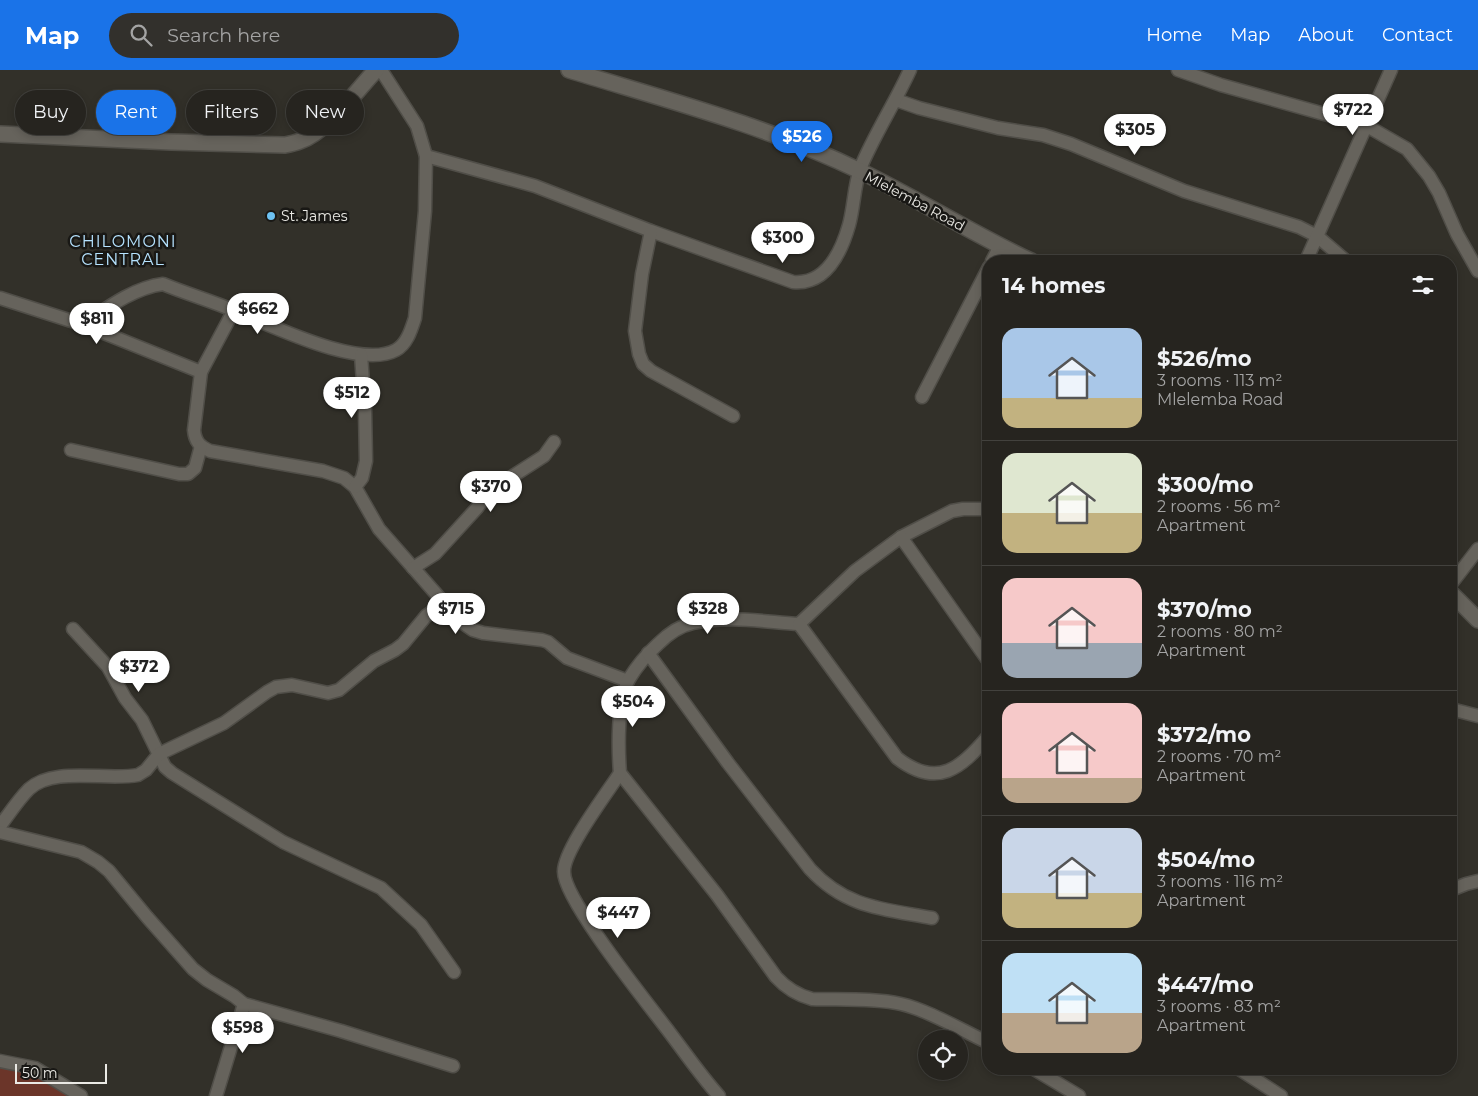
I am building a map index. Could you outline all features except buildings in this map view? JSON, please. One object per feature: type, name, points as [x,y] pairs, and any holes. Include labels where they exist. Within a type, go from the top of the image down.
[{"type":"street","name":"Mlelemba Road","points":[[569,70],[731,119],[860,171],[1019,255]]},
{"type":"street","points":[[426,156],[535,186],[651,231],[793,282],[803,283],[814,280],[825,272],[837,256],[849,225],[860,171],[910,70]]},
{"type":"street","points":[[1178,70],[1366,126],[1407,149],[1421,164],[1439,193],[1457,234],[1478,271]]},
{"type":"street","points":[[1309,255],[1391,70]]},
{"type":"street","points":[[0,134],[285,145],[300,141],[314,134],[326,124],[375,71],[417,126],[426,156],[424,225],[415,318],[411,332],[397,350],[361,355],[313,342],[164,284],[145,288],[131,294],[82,325]]},
{"type":"street","points":[[896,100],[919,108],[998,128],[1043,135],[1072,144],[1184,191],[1278,219],[1317,236],[1339,255]]},
{"type":"street","points":[[651,231],[642,274],[635,331],[636,343],[643,364],[651,371],[733,416]]},
{"type":"street","points":[[995,255],[1000,246]]},
{"type":"street","points":[[922,397],[982,281]]},
{"type":"street","points":[[0,298],[82,325],[201,372]]},
{"type":"street","points":[[234,310],[201,372],[194,430],[195,439],[201,446],[210,451],[323,471],[344,478],[355,487],[376,525],[412,568],[443,604],[472,630],[542,640],[548,642],[567,658],[628,681]]},
{"type":"street","points":[[355,487],[364,471],[367,446],[361,355]]},
{"type":"street","points":[[412,568],[435,554],[477,508],[488,492],[544,456],[554,442]]},
{"type":"street","points":[[71,450],[179,474],[188,474],[195,468],[201,446]]},
{"type":"street","points":[[719,1096],[623,970],[580,909],[565,881],[564,871],[570,851],[620,773],[619,722],[628,681],[648,653],[670,633],[693,623],[715,620],[800,624],[855,571],[901,537],[952,511],[982,509]]},
{"type":"street","points":[[901,537],[982,652]]},
{"type":"street","points":[[1457,576],[1478,549]]},
{"type":"street","points":[[1457,599],[1478,620]]},
{"type":"street","points":[[0,826],[29,789],[44,780],[72,777],[138,775],[146,770],[159,754],[224,723],[266,692],[276,687],[292,685],[328,693],[339,690],[374,660],[403,644],[426,616],[443,604]]},
{"type":"street","points":[[800,624],[897,758],[906,765],[925,773],[949,771],[961,765],[982,743]]},
{"type":"street","points":[[73,629],[108,667],[125,698],[142,720],[165,767],[181,780],[283,842],[381,888],[421,925],[454,972]]},
{"type":"street","points":[[648,653],[728,763],[810,869],[823,883],[837,893],[868,907],[932,918]]},
{"type":"street","points":[[1457,711],[1478,716]]},
{"type":"street","points":[[620,773],[717,896],[783,984],[803,997],[812,999],[903,1004],[982,1040]]},
{"type":"street","points":[[0,832],[81,852],[98,862],[109,871],[194,969],[207,980],[244,1004],[341,1031],[453,1066]]},
{"type":"street","points":[[1457,888],[1478,881]]},
{"type":"street","points":[[216,1096],[244,1004]]},
{"type":"street","points":[[0,1061],[35,1068],[81,1096]]},
{"type":"street","points":[[1044,1075],[1079,1096]]},
{"type":"street","points":[[1248,1075],[1281,1096]]},
{"type":"shaded area","points":[[0,1062],[40,1074],[70,1096],[0,1096]]},
{"type":"place","name":"St. James","points":[[271,216]]},
{"type":"district","name":"CHILOMONI CENTRAL","points":[[123,250]]}]
